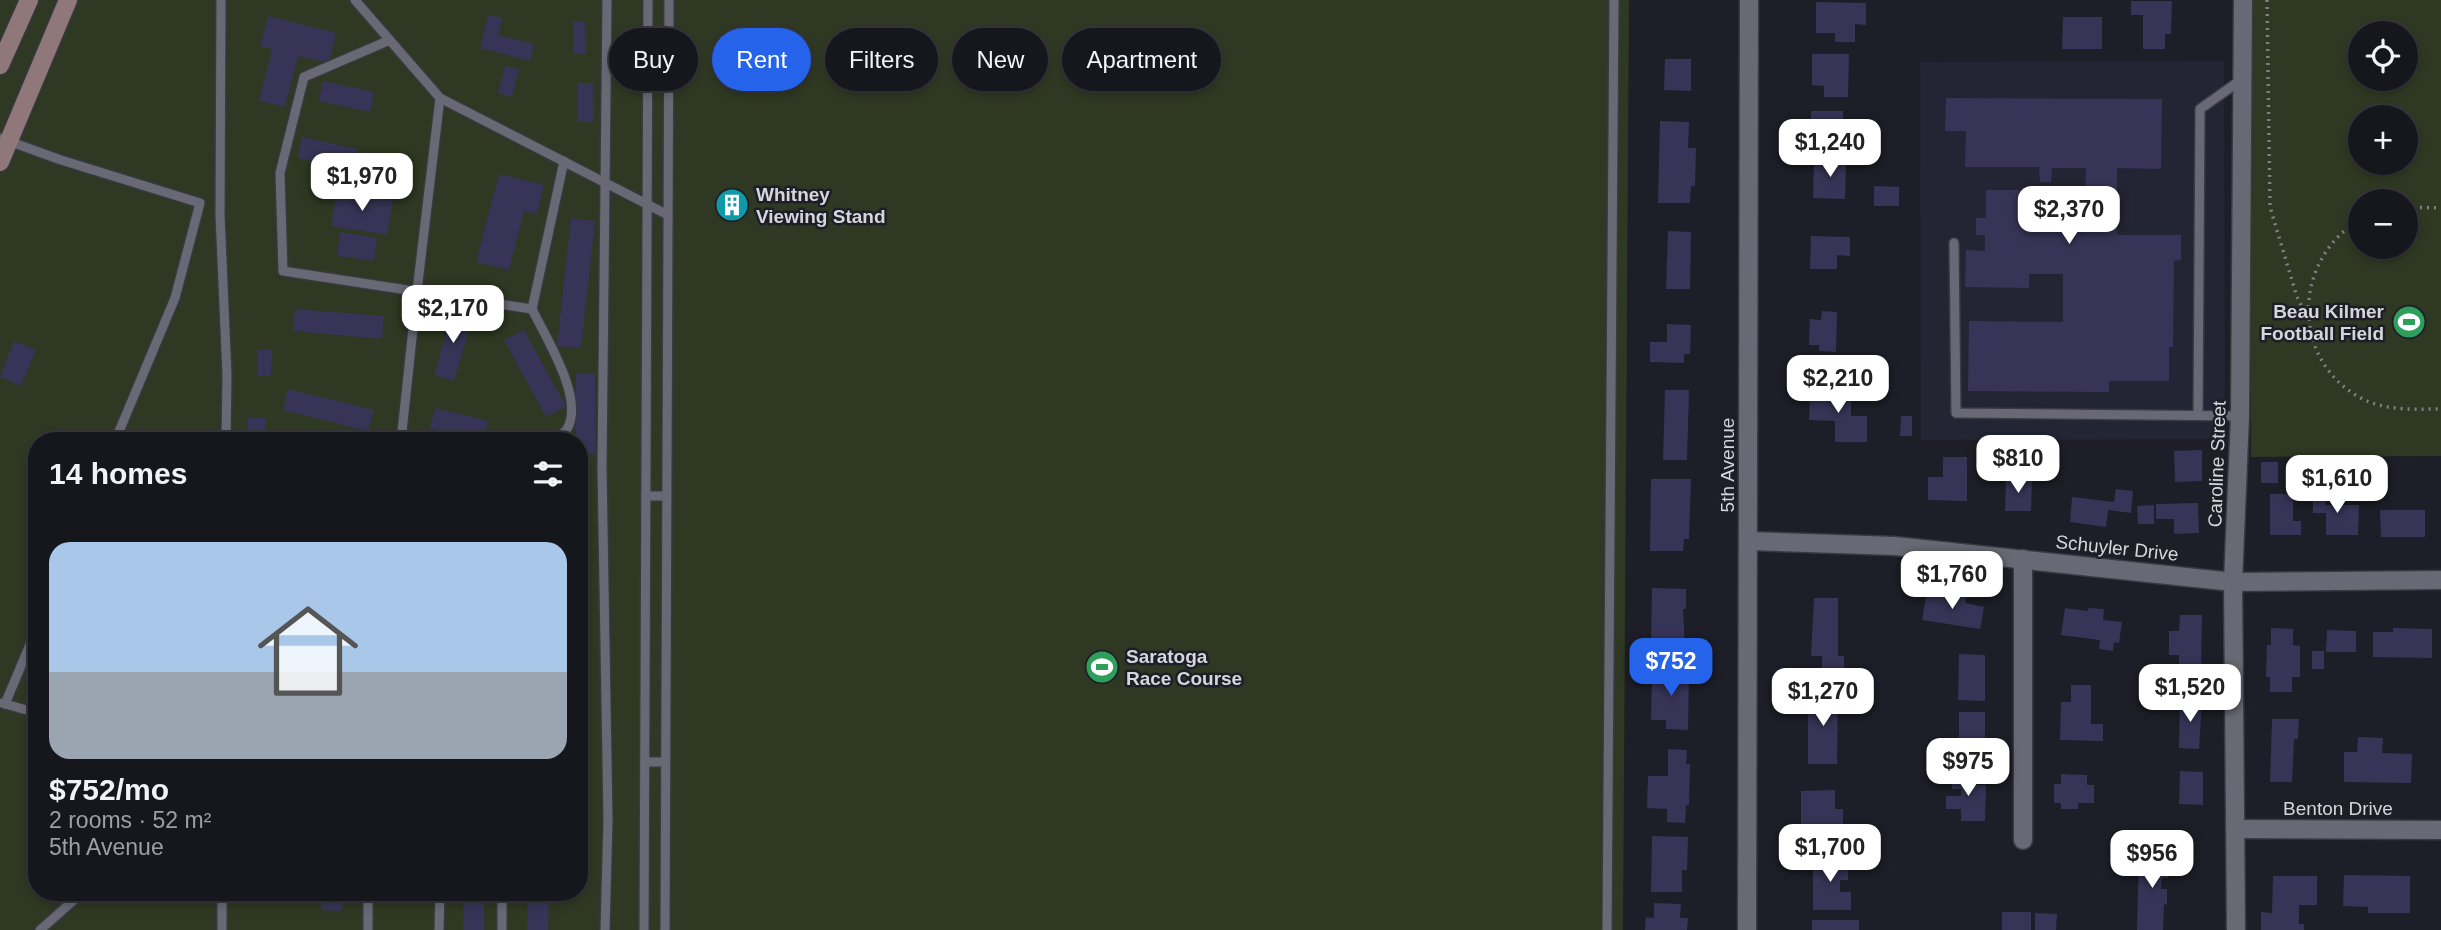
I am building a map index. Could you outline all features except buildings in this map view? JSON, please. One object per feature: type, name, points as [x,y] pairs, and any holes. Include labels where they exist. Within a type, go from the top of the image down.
[{"type":"main road","points":[[0,65],[29,0]]},
{"type":"main road","points":[[0,162],[4,140],[68,0]]},
{"type":"street","name":"5th Avenue","points":[[1748,930],[1749,0]]},
{"type":"street","name":"Caroline Street","points":[[2236,930],[2233,582],[2240,416],[2243,0]]},
{"type":"street","name":"Schuyler Drive","points":[[1748,541],[1895,546],[2233,582],[2441,580]]},
{"type":"street","points":[[2023,559],[2023,840]]},
{"type":"street","name":"Benton Drive","points":[[2236,829],[2441,830]]},
{"type":"lane","points":[[221,0],[220,215],[227,375],[226,432]]},
{"type":"lane","points":[[355,0],[440,98],[668,215]]},
{"type":"lane","points":[[605,930],[608,820],[602,468],[607,0]]},
{"type":"lane","points":[[644,930],[648,0]]},
{"type":"lane","points":[[665,930],[669,0]]},
{"type":"lane","points":[[1607,930],[1614,0]]},
{"type":"lane","points":[[390,40],[304,77],[280,173],[283,271],[532,309]]},
{"type":"lane","points":[[2198,415],[2200,109],[2243,79]]},
{"type":"lane","points":[[402,432],[440,98]]},
{"type":"lane","points":[[4,140],[201,203],[175,298],[119,432]]},
{"type":"lane","points":[[563,432],[567,428],[572,403],[568,387],[532,309],[564,161]]},
{"type":"lane","points":[[1954,243],[1956,413],[2240,416]]},
{"type":"lane","points":[[646,496],[667,496]]},
{"type":"lane","points":[[28,648],[3,703],[28,710]]},
{"type":"lane","points":[[645,762],[665,762]]},
{"type":"lane","points":[[40,930],[73,901]]},
{"type":"lane","points":[[222,901],[222,930]]},
{"type":"lane","points":[[368,901],[368,930]]},
{"type":"lane","points":[[439,930],[440,901]]},
{"type":"lane","points":[[502,901],[502,930]]},
{"type":"path","points":[[2267,0],[2270,207],[2292,284],[2309,320],[2320,357],[2329,371],[2353,393],[2367,401],[2398,409],[2441,410]]},
{"type":"path","points":[[2418,207],[2441,208]]},
{"type":"path","points":[[2309,320],[2309,294],[2319,262],[2339,235],[2348,228]]},
{"type":"shaded area","points":[[2224,61],[2225,439],[1921,440],[1920,62]]},
{"type":"green space","name":"Saratoga Race Course","points":[[0,0],[1629,0],[1623,930],[0,930]]},
{"type":"green space","points":[[2251,0],[2441,0],[2441,456],[2251,457]]},
{"type":"place","name":"Whitney Viewing Stand","points":[[732,205]]},
{"type":"place","name":"Beau Kilmer Football Field","points":[[2409,322]]},
{"type":"place","name":"Saratoga Race Course","points":[[1102,667]]}]
